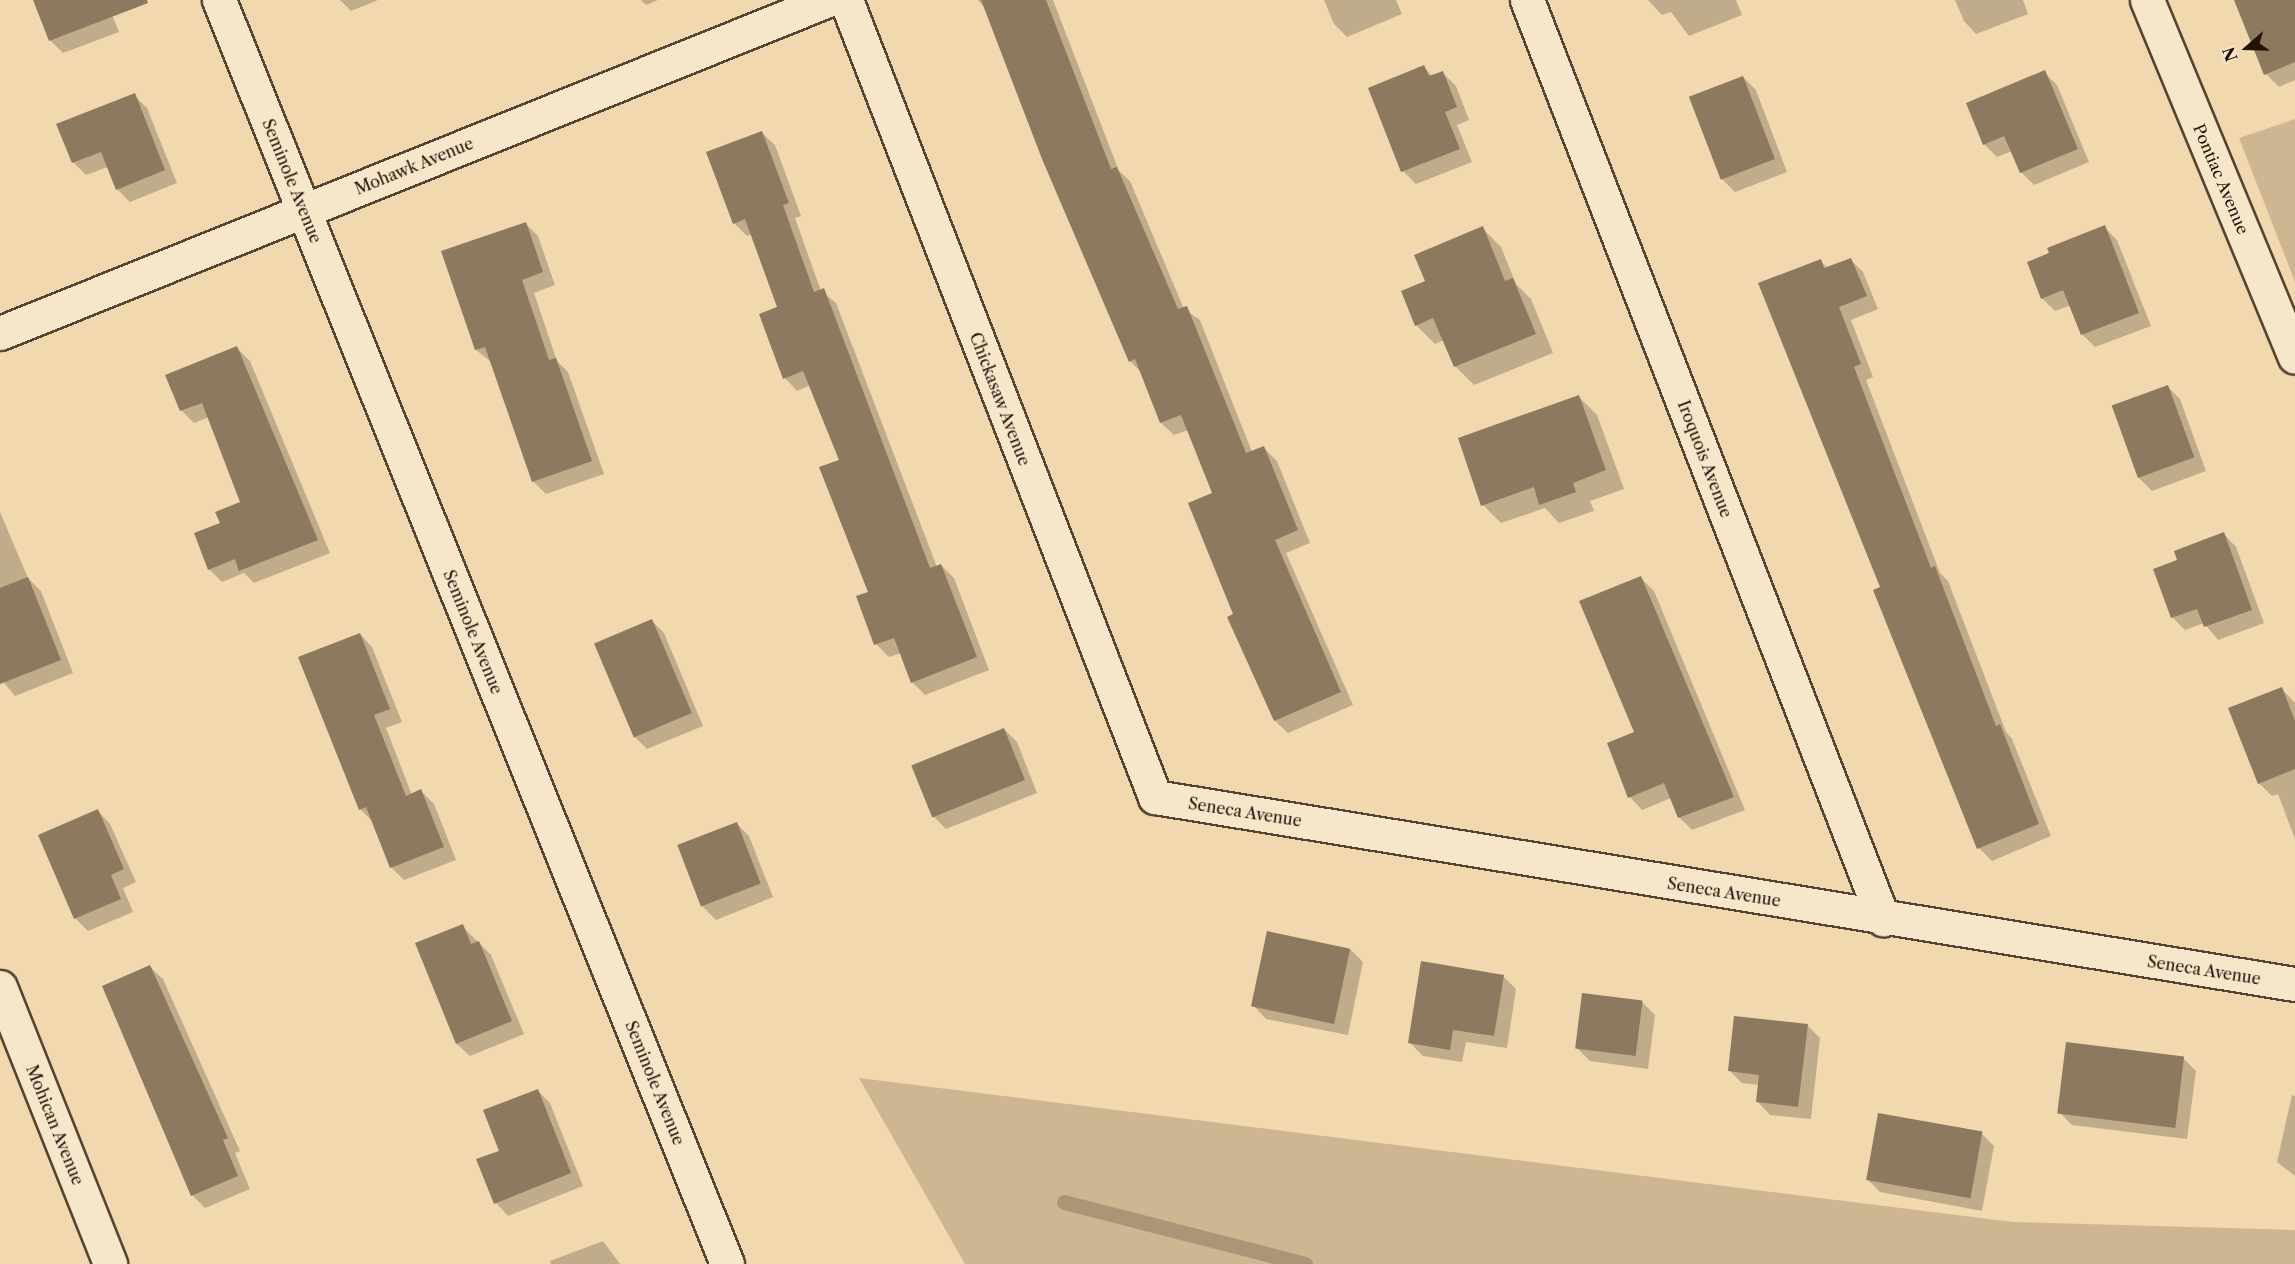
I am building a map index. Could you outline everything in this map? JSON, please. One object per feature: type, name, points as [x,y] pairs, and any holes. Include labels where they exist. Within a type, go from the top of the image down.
[{"type":"street","name":"Seminole Avenue","points":[[219,0],[727,1264]]},
{"type":"street","name":"Mohawk Avenue","points":[[0,333],[828,0]]},
{"type":"street","name":"Chickasaw Avenue","points":[[846,0],[1155,797]]},
{"type":"street","name":"Iroquois Avenue","points":[[1527,0],[1883,919]]},
{"type":"street","name":"Pontiac Avenue","points":[[2147,0],[2295,357]]},
{"type":"street","name":"Seneca Avenue","points":[[1155,797],[1883,919],[2295,984]]},
{"type":"street","name":"Mohican Avenue","points":[[0,987],[110,1264]]},
{"type":"shaded area","points":[[2295,119],[2295,282],[2239,138]]},
{"type":"shaded area","points":[[859,1078],[2013,1222],[2295,1230],[2295,1264],[965,1264]]},
{"type":"building","points":[[33,0],[147,0],[148,3],[49,41]]},
{"type":"building","points":[[981,0],[1046,0],[1111,169],[1117,167],[1178,309],[1187,306],[1246,453],[1264,446],[1298,530],[1275,540],[1341,692],[1274,721],[1227,617],[1233,614],[1188,503],[1212,493],[1181,415],[1160,423],[1135,359],[1129,362],[1042,159]]},
{"type":"building","points":[[2234,0],[2295,0],[2295,62],[2264,75]]},
{"type":"building","points":[[1424,65],[1429,76],[1443,71],[1457,107],[1445,112],[1460,149],[1401,172],[1368,88]]},
{"type":"building","points":[[2045,70],[2078,149],[2020,173],[2004,136],[1983,145],[1966,103]]},
{"type":"building","points":[[1743,76],[1775,159],[1721,180],[1689,97]]},
{"type":"building","points":[[135,93],[165,170],[116,190],[101,152],[72,163],[56,124]]},
{"type":"building","points":[[762,131],[789,203],[783,205],[814,292],[824,288],[930,568],[941,564],[977,657],[911,683],[894,638],[874,645],[856,596],[868,592],[819,467],[839,460],[803,371],[783,379],[759,314],[777,307],[745,219],[733,224],[706,152]]},
{"type":"building","points":[[526,222],[543,272],[522,280],[549,360],[556,358],[592,461],[532,482],[485,347],[475,350],[441,251]]},
{"type":"building","points":[[2105,225],[2139,313],[2081,335],[2063,290],[2041,299],[2027,262],[2049,253],[2047,248]]},
{"type":"building","points":[[1483,226],[1505,281],[1513,278],[1536,334],[1454,367],[1433,318],[1415,326],[1401,291],[1425,281],[1414,255]]},
{"type":"building","points":[[1851,258],[1867,296],[1839,307],[1861,364],[1854,367],[1931,568],[1935,566],[1996,726],[2000,724],[2039,824],[1977,849],[1873,590],[1880,587],[1758,283],[1821,259],[1824,268]]},
{"type":"building","points":[[237,346],[318,540],[239,571],[235,559],[208,570],[194,533],[220,523],[215,512],[240,502],[202,403],[180,411],[165,375]]},
{"type":"building","points":[[2168,385],[2194,457],[2138,478],[2112,406]]},
{"type":"building","points":[[1579,395],[1606,470],[1573,483],[1576,492],[1539,505],[1534,487],[1481,506],[1458,438]]},
{"type":"building","points":[[2224,532],[2252,610],[2204,627],[2197,609],[2171,618],[2153,569],[2177,560],[2174,551]]},
{"type":"building","points":[[1641,576],[1734,797],[1678,818],[1664,783],[1628,798],[1607,743],[1634,732],[1579,601]]},
{"type":"building","points":[[28,577],[61,660],[0,684],[0,588]]},
{"type":"building","points":[[652,619],[692,713],[634,738],[594,644]]},
{"type":"building","points":[[360,633],[390,709],[374,715],[406,796],[421,789],[444,847],[390,868],[366,807],[359,810],[298,657]]},
{"type":"building","points":[[2282,687],[2295,721],[2295,769],[2258,784],[2228,708]]},
{"type":"building","points":[[1004,728],[1025,780],[932,817],[911,765]]},
{"type":"building","points":[[98,809],[124,869],[111,875],[121,899],[74,919],[38,835]]},
{"type":"building","points":[[737,822],[761,884],[701,907],[677,845]]},
{"type":"building","points":[[463,924],[471,944],[479,941],[512,1021],[456,1044],[415,943]]},
{"type":"building","points":[[1267,931],[1350,949],[1334,1024],[1251,1006]]},
{"type":"building","points":[[1421,961],[1504,975],[1494,1036],[1453,1030],[1450,1050],[1408,1043]]},
{"type":"building","points":[[150,965],[228,1138],[223,1140],[238,1176],[191,1196],[102,986]]},
{"type":"building","points":[[1582,993],[1643,1000],[1636,1056],[1575,1049]]},
{"type":"building","points":[[1734,1016],[1808,1024],[1798,1107],[1756,1102],[1759,1075],[1728,1071]]},
{"type":"building","points":[[2066,1042],[2184,1057],[2175,1128],[2057,1113]]},
{"type":"building","points":[[538,1089],[571,1173],[494,1204],[476,1159],[499,1151],[483,1110]]},
{"type":"building","points":[[1878,1113],[1982,1131],[1971,1198],[1866,1180]]},
{"type":"waterway","points":[[1064,1202],[1305,1264]]}]
